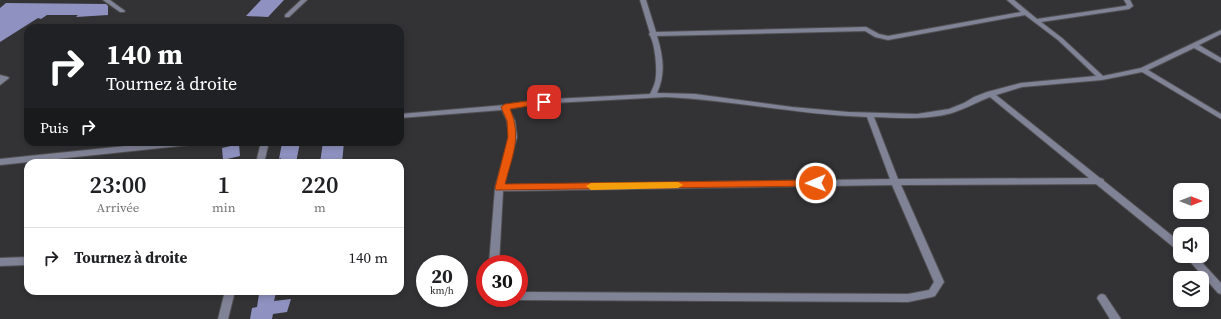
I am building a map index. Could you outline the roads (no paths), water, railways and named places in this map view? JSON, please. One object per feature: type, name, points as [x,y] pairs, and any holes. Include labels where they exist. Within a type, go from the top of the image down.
[{"type":"street","points":[[106,0],[122,11]]},
{"type":"street","points":[[287,16],[304,0]]},
{"type":"street","points":[[643,0],[652,34],[659,71],[659,82],[653,95]]},
{"type":"street","points":[[1010,0],[1060,39],[1102,78]]},
{"type":"street","points":[[1036,21],[1127,8],[1130,6],[1127,0]]},
{"type":"street","points":[[652,34],[851,29],[866,30],[877,36],[888,38],[1026,13]]},
{"type":"street","points":[[404,116],[505,107],[534,102],[653,95],[695,96],[792,109],[870,116],[935,114],[950,110],[990,94],[1021,85],[1102,78],[1143,70],[1221,32]]},
{"type":"street","points":[[1195,46],[1221,61]]},
{"type":"street","points":[[1143,70],[1221,117]]},
{"type":"street","points":[[0,77],[6,78],[0,83]]},
{"type":"street","points":[[990,94],[1173,241]]},
{"type":"street","points":[[495,255],[500,188],[513,137],[511,121],[505,107]]},
{"type":"street","points":[[528,296],[908,298],[932,293],[939,282],[895,182],[870,116]]},
{"type":"street","points":[[28,159],[151,146]]},
{"type":"street","points":[[261,159],[264,146]]},
{"type":"street","points":[[0,162],[24,159]]},
{"type":"street","points":[[500,188],[895,182],[1100,181]]},
{"type":"street","points":[[0,262],[24,261]]},
{"type":"street","points":[[1196,263],[1221,290]]},
{"type":"street","points":[[223,319],[229,295]]},
{"type":"street","points":[[1102,298],[1116,319]]}]
